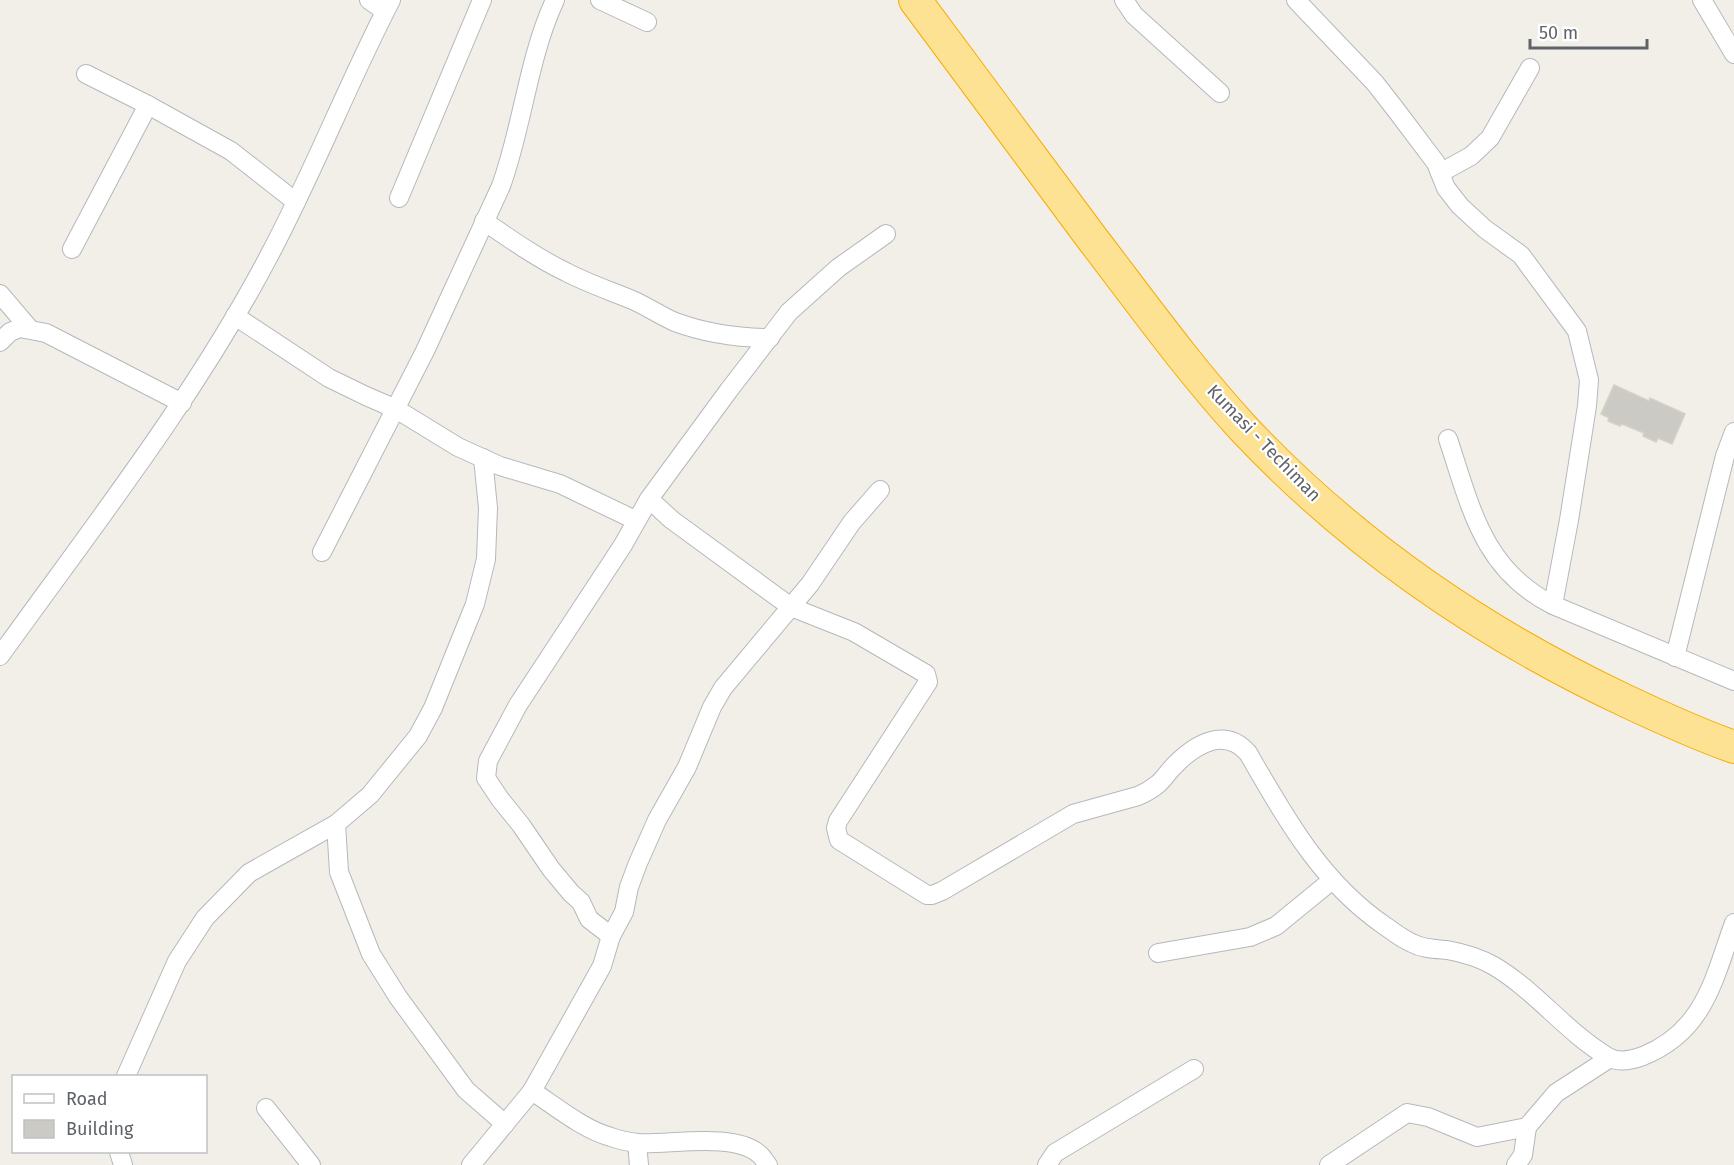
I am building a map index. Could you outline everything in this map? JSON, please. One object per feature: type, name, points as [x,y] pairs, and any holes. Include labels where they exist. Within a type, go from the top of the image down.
[{"type":"highway","name":"Kumasi - Techiman","points":[[915,0],[1116,270],[1195,371],[1242,427],[1355,533],[1421,583],[1516,644],[1611,694],[1734,747]]},
{"type":"street","points":[[0,656],[182,403],[270,254],[388,5],[369,0]]},
{"type":"street","points":[[399,198],[482,0]]},
{"type":"street","points":[[322,552],[425,351],[501,186],[510,160],[547,18],[555,0]]},
{"type":"street","points":[[600,0],[647,22]]},
{"type":"street","points":[[927,0],[924,17],[962,63]]},
{"type":"street","points":[[1124,0],[1134,15],[1220,93]]},
{"type":"street","points":[[1296,0],[1375,83],[1436,163],[1446,188],[1460,206],[1485,229],[1513,248],[1530,266],[1577,331],[1589,380],[1587,406],[1553,605]]},
{"type":"street","points":[[1702,0],[1732,46]]},
{"type":"street","points":[[1440,173],[1471,156],[1490,138],[1530,68]]},
{"type":"street","points":[[86,74],[231,151],[296,202]]},
{"type":"street","points":[[72,249],[148,105]]},
{"type":"street","points":[[484,221],[565,272],[677,322],[729,335],[771,338]]},
{"type":"street","points":[[612,936],[589,919],[581,902],[551,869],[486,778],[488,760],[518,705],[623,545],[635,520],[729,390],[789,312],[838,268],[886,234]]},
{"type":"street","points":[[0,294],[29,328]]},
{"type":"street","points":[[235,316],[329,378],[396,408],[458,447],[500,466],[560,484],[635,520]]},
{"type":"street","points":[[0,342],[10,332],[20,328],[46,333],[182,403]]},
{"type":"street","points":[[1675,657],[1725,456],[1734,432]]},
{"type":"street","points":[[1448,439],[1477,522],[1491,551],[1520,585],[1534,596],[1553,605],[1734,681]]},
{"type":"street","points":[[127,1075],[177,961],[206,918],[249,873],[336,824],[370,795],[418,736],[433,708],[476,604],[486,559],[488,518],[483,458]]},
{"type":"street","points":[[471,1165],[532,1091],[603,966],[612,936],[624,912],[629,887],[638,862],[657,820],[687,768],[712,706],[723,688],[824,566],[852,522],[880,490]]},
{"type":"street","points":[[649,499],[672,520],[791,607],[854,632],[926,674],[928,682],[872,767],[838,821],[836,828],[839,840],[927,895],[942,891],[1073,814],[1147,792],[1201,744],[1224,738],[1240,744],[1248,753],[1287,820],[1331,881],[1368,915],[1413,944],[1429,949],[1464,954],[1486,961],[1510,976],[1563,1023],[1610,1058],[1622,1061],[1650,1053],[1670,1040],[1691,1020],[1706,1000],[1734,922]]},
{"type":"street","points":[[336,824],[339,872],[371,954],[398,998],[466,1090],[505,1124]]},
{"type":"street","points":[[1158,953],[1250,937],[1276,926],[1331,881]]},
{"type":"street","points":[[1516,1165],[1523,1155],[1527,1127],[1556,1093],[1610,1058]]},
{"type":"street","points":[[1047,1165],[1055,1153],[1194,1069]]},
{"type":"street","points":[[532,1091],[594,1131],[610,1137],[637,1143],[697,1141],[737,1144],[759,1154],[768,1165]]},
{"type":"street","points":[[266,1108],[311,1165]]},
{"type":"street","points":[[1329,1165],[1407,1113],[1428,1117],[1478,1137],[1527,1127]]},
{"type":"street","points":[[637,1143],[639,1165]]},
{"type":"building","points":[[1614,385],[1685,414],[1672,444],[1658,438],[1656,442],[1643,436],[1644,433],[1608,421],[1609,418],[1601,414]]}]
